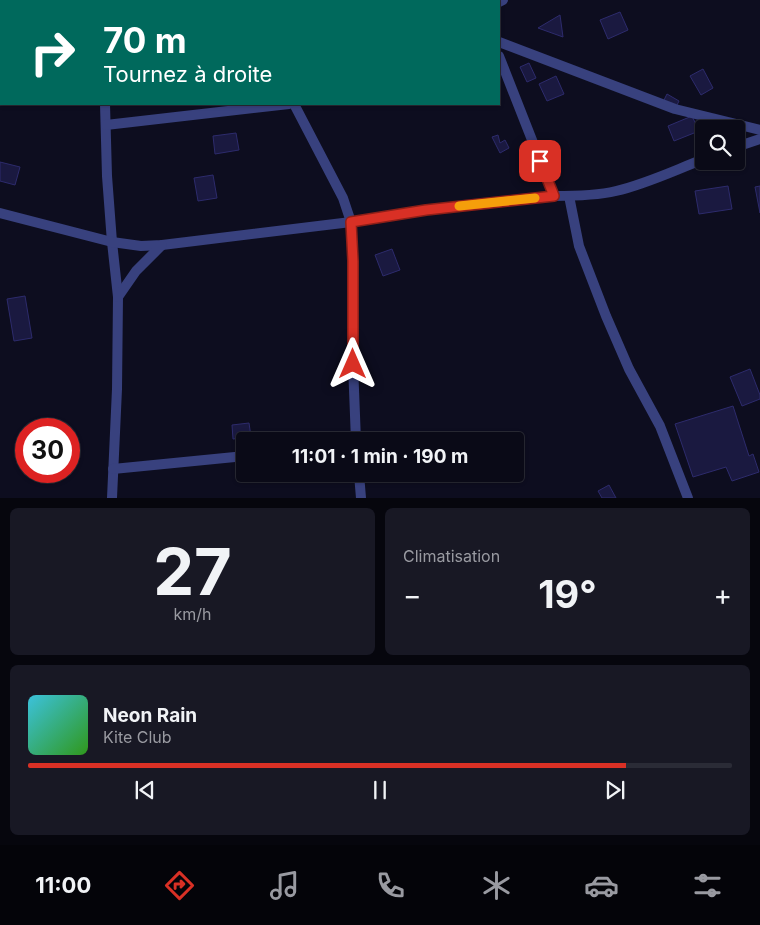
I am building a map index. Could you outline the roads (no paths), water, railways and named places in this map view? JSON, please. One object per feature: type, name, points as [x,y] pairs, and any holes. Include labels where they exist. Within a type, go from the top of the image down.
[{"type":"street","points":[[500,42],[675,109],[760,130]]},
{"type":"street","points":[[500,59],[554,196]]},
{"type":"street","points":[[105,105],[107,176],[118,297],[117,388],[112,498]]},
{"type":"street","points":[[106,125],[280,105]]},
{"type":"street","points":[[295,105],[343,198],[351,222],[356,432]]},
{"type":"street","points":[[745,144],[760,139]]},
{"type":"street","points":[[0,213],[112,242],[141,246],[162,245],[351,222],[426,210],[554,196],[614,192],[695,162]]},
{"type":"street","points":[[569,196],[578,246],[629,369],[660,426],[688,498]]},
{"type":"street","points":[[118,297],[136,271],[162,245]]},
{"type":"street","points":[[113,469],[236,457]]},
{"type":"street","points":[[360,482],[361,498]]}]
